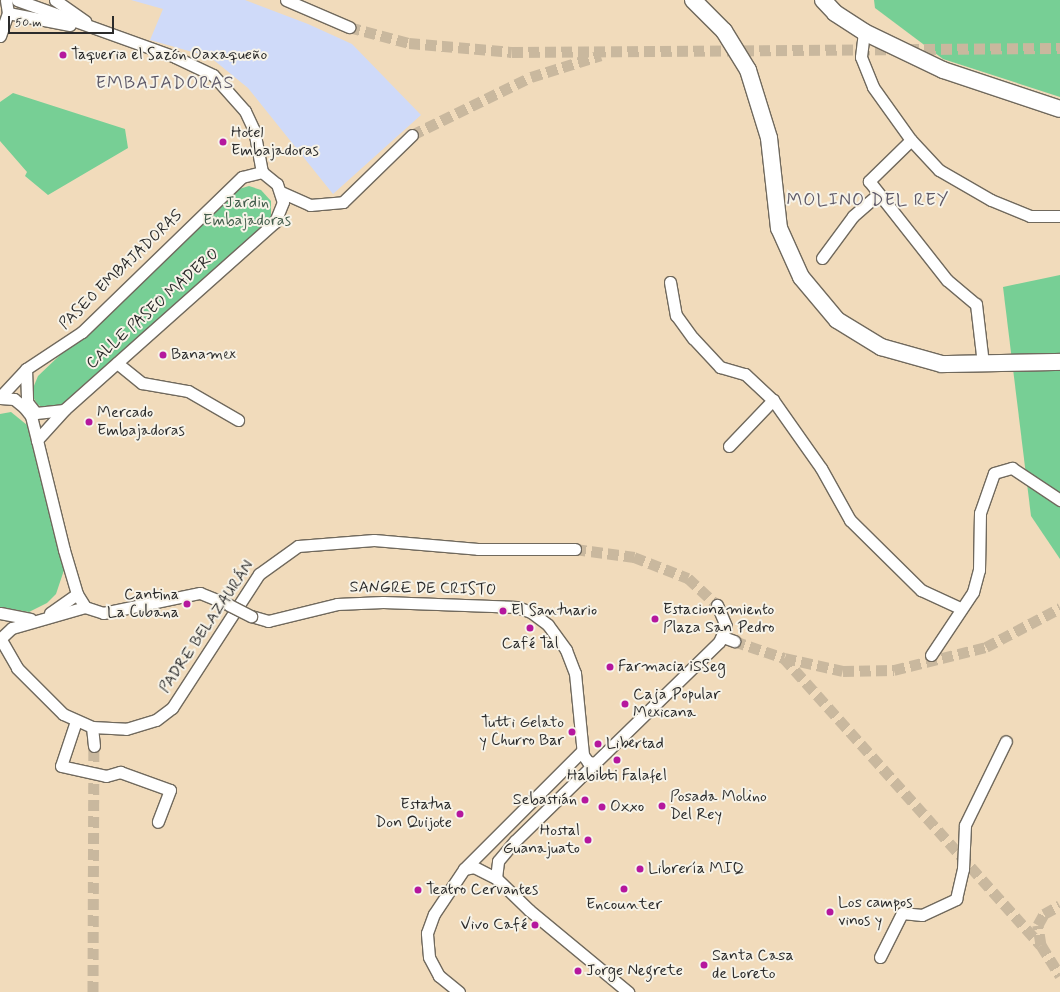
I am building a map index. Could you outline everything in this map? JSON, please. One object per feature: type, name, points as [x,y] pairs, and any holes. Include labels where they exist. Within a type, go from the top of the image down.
[{"type":"street","points":[[0,36],[6,0]]},
{"type":"street","points":[[17,0],[38,10],[94,26],[213,75],[245,111],[254,130],[262,172],[281,192],[310,205],[343,202],[412,136]]},
{"type":"street","points":[[55,0],[94,26]]},
{"type":"street","points":[[286,0],[349,27]]},
{"type":"street","points":[[693,0],[736,47],[758,92],[769,138],[779,228],[801,277],[816,299],[837,320],[881,347],[942,364],[1060,362]]},
{"type":"street","points":[[822,0],[835,13],[864,32],[943,70],[1060,109]]},
{"type":"street","points":[[4,14],[40,22],[94,26]]},
{"type":"street","points":[[864,32],[860,57],[873,87],[911,140],[939,170],[991,200],[1030,216],[1060,216]]},
{"type":"street","points":[[911,140],[869,181],[947,280],[976,304],[983,364]]},
{"type":"street","name":"PASEO EMBAJADORAS","points":[[0,398],[26,369],[82,332],[242,177],[262,172]]},
{"type":"street","name":"CALLE PASEO MADERO","points":[[37,440],[65,409],[275,222],[282,209],[281,192]]},
{"type":"street","points":[[822,258],[853,216],[878,194]]},
{"type":"street","points":[[670,282],[676,315],[693,338],[720,368],[745,374],[773,400],[822,468],[850,520],[921,590],[960,608]]},
{"type":"street","points":[[117,363],[142,383],[188,391],[238,420]]},
{"type":"street","points":[[26,369],[27,402],[36,413],[65,409]]},
{"type":"street","points":[[0,398],[14,400],[24,407],[31,416],[77,594],[85,607],[12,628],[0,638]]},
{"type":"street","points":[[729,446],[773,400]]},
{"type":"street","points":[[931,655],[960,608],[973,592],[979,570],[980,513],[994,473],[1012,468],[1060,500]]},
{"type":"street","name":"PADRE BELAZAURÁN","points":[[0,638],[27,679],[63,714],[76,721],[92,726],[126,729],[156,720],[172,708],[259,574],[298,546],[374,540],[478,549],[575,549]]},
{"type":"street","name":"SANGRE DE CRISTO","points":[[85,607],[103,613],[200,593],[252,616],[268,621],[336,604],[383,602],[517,607],[531,612],[548,625],[566,650],[575,673],[582,751]]},
{"type":"street","points":[[0,613],[19,619],[40,617],[77,594]]},
{"type":"street","points":[[496,878],[500,856],[723,637],[725,617],[717,604]]},
{"type":"street","points":[[723,637],[734,641]]},
{"type":"street","points":[[76,721],[61,766],[106,776],[120,772],[170,790],[158,822]]},
{"type":"street","points":[[92,726],[94,746]]},
{"type":"street","points":[[880,957],[902,913],[922,914],[956,899],[963,869],[965,824],[1006,741]]},
{"type":"street","points":[[582,751],[585,760],[596,763]]},
{"type":"street","points":[[459,992],[436,972],[427,940],[434,914],[464,869],[564,773],[582,751]]},
{"type":"street","points":[[464,869],[472,867],[496,878],[529,910],[619,982],[628,992]]},
{"type":"shaded area","points":[[131,0],[245,0],[308,24],[352,44],[421,115],[333,194],[248,88],[210,57],[150,40],[163,9]]},
{"type":"green space","points":[[874,0],[1060,0],[1060,97],[943,59],[875,8]]},
{"type":"green space","points":[[13,93],[125,129],[128,148],[48,195],[25,176],[27,172],[0,141],[0,102]]},
{"type":"green space","name":"Jardin Embajadoras","points":[[249,186],[261,190],[271,201],[271,222],[61,405],[42,407],[37,404],[31,393],[38,376],[232,191]]},
{"type":"green space","points":[[1060,275],[1060,559],[1031,516],[1003,287]]},
{"type":"green space","points":[[11,412],[27,425],[64,570],[56,594],[47,603],[29,612],[0,607],[0,414]]},
{"type":"tunnel","points":[[349,27],[409,43],[512,52],[1060,48]]},
{"type":"tunnel","points":[[412,135],[531,77],[601,55]]},
{"type":"tunnel","points":[[575,549],[634,557],[688,578],[717,605]]},
{"type":"tunnel","points":[[785,658],[843,671],[894,670],[986,647],[1060,608]]},
{"type":"tunnel","points":[[734,641],[784,658],[1041,945],[1060,975]]},
{"type":"tunnel","points":[[93,992],[94,746]]},
{"type":"tunnel","points":[[1041,945],[1038,925],[1044,914],[1060,905]]},
{"type":"place","name":"Taqueria el Sazón Oaxaqueño","points":[[63,55]]},
{"type":"place","name":"Hotel Embajadoras","points":[[223,142]]},
{"type":"place","name":"Banamex","points":[[163,355]]},
{"type":"place","name":"Mercado Embajadoras","points":[[89,422]]},
{"type":"place","name":"Cantina La Cubana","points":[[187,604]]},
{"type":"place","name":"El Santuario","points":[[503,611]]},
{"type":"place","name":"Estacionamiento Plaza San Pedro","points":[[655,619]]},
{"type":"place","name":"Café Tal","points":[[530,628]]},
{"type":"place","name":"Farmacia iSSeg","points":[[610,667]]},
{"type":"place","name":"Caja Popular Mexicana","points":[[625,704]]},
{"type":"place","name":"Tutti Gelato y Churro Bar","points":[[572,732]]},
{"type":"place","name":"Libertad","points":[[598,744]]},
{"type":"place","name":"Habibti Falafel","points":[[617,760]]},
{"type":"place","name":"Sebastián","points":[[585,800]]},
{"type":"place","name":"Posada Molino Del Rey","points":[[662,806]]},
{"type":"place","name":"Oxxo","points":[[602,807]]},
{"type":"place","name":"Estatua Don Quijote","points":[[460,814]]},
{"type":"place","name":"Hostal Guanajuato","points":[[588,840]]},
{"type":"place","name":"Librería MIQ","points":[[640,869]]},
{"type":"place","name":"Encounter","points":[[624,889]]},
{"type":"place","name":"Teatro Cervantes","points":[[418,890]]},
{"type":"place","name":"Los campos vinos y","points":[[830,912]]},
{"type":"place","name":"Vivo Café","points":[[535,925]]},
{"type":"place","name":"Santa Casa de Loreto","points":[[704,965]]},
{"type":"place","name":"Jorge Negrete","points":[[578,971]]},
{"type":"district","name":"EMBAJADORAS","points":[[165,83]]},
{"type":"district","name":"MOLINO DEL REY","points":[[868,200]]}]
